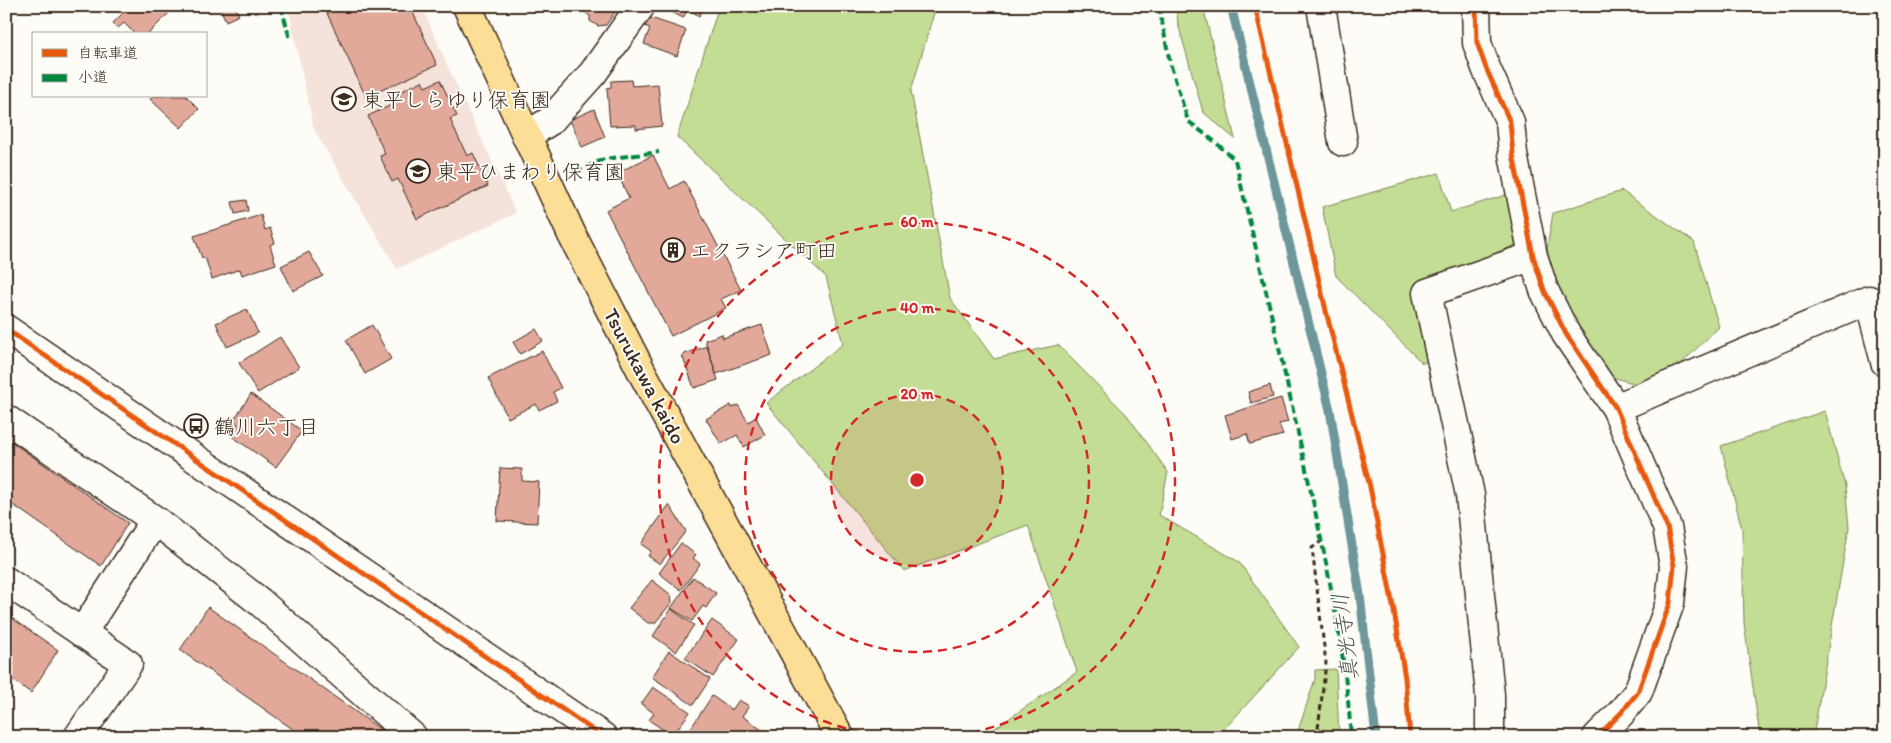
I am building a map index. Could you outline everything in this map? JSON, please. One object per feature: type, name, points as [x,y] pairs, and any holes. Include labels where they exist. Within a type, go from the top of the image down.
[{"type":"main road","name":"Tsurukawa kaido","points":[[467,6],[572,235],[643,374],[840,737]]},
{"type":"street","points":[[1321,6],[1343,142]]},
{"type":"street","points":[[1476,6],[1478,43],[1486,68],[1510,122],[1533,256],[1544,290],[1566,334],[1616,408],[1668,527],[1674,566],[1670,603],[1638,692],[1621,713],[1597,737]]},
{"type":"street","points":[[526,136],[550,121],[593,73],[640,8]]},
{"type":"street","points":[[1490,737],[1490,695],[1470,495],[1427,293],[1533,256]]},
{"type":"street","points":[[1616,408],[1869,300],[1885,362]]},
{"type":"street","points":[[6,329],[575,729],[603,737]]},
{"type":"street","points":[[6,419],[155,520],[260,602],[413,737]]},
{"type":"street","points":[[82,633],[155,520]]},
{"type":"street","points":[[6,581],[128,664],[78,737]]},
{"type":"path","points":[[1317,737],[1326,663],[1312,548],[1323,540]]},
{"type":"shaded area","name":"東平ひまわり保育園","points":[[297,6],[422,6],[448,67],[516,213],[397,269],[314,130],[289,11]]},
{"type":"green space","points":[[719,6],[936,6],[911,91],[950,298],[994,359],[1058,345],[1127,415],[1168,472],[1159,515],[1239,562],[1299,647],[1217,737],[982,737],[1077,672],[1028,525],[904,571],[766,403],[843,344],[826,277],[677,137]]},
{"type":"green space","points":[[1176,6],[1203,6],[1235,139],[1203,112],[1178,24]]},
{"type":"green space","points":[[1439,173],[1451,212],[1512,193],[1520,243],[1416,286],[1433,360],[1422,363],[1336,276],[1322,207]]},
{"type":"green space","points":[[1622,191],[1694,242],[1719,327],[1655,389],[1604,375],[1539,295],[1553,213]]},
{"type":"green space","points":[[1825,411],[1845,486],[1849,527],[1813,737],[1760,737],[1744,623],[1742,529],[1721,446]]},
{"type":"green space","points":[[1336,669],[1339,737],[1296,737],[1315,679],[1315,670]]},
{"type":"building","points":[[130,6],[176,6],[150,32],[133,32],[124,23],[118,28],[113,23]]},
{"type":"building","points":[[219,6],[235,6],[239,15],[226,21]]},
{"type":"building","points":[[331,6],[410,6],[437,65],[366,97],[325,9]]},
{"type":"building","points":[[576,6],[619,6],[606,25],[598,26],[590,21],[590,16]]},
{"type":"building","points":[[660,6],[705,6],[699,16],[688,9],[683,18]]},
{"type":"building","points":[[648,17],[686,30],[677,56],[644,44],[650,28],[644,26]]},
{"type":"building","points":[[440,80],[457,116],[450,119],[467,156],[473,153],[488,186],[417,219],[398,179],[392,182],[380,156],[385,154],[368,116],[402,100],[398,93],[422,81],[425,87]]},
{"type":"building","points":[[631,80],[632,86],[658,84],[662,126],[636,129],[636,125],[610,126],[607,88],[611,87],[611,81]]},
{"type":"building","points":[[188,98],[199,109],[181,128],[150,99]]},
{"type":"building","points":[[594,109],[605,137],[582,147],[570,120]]},
{"type":"building","name":"エクラシア町田","points":[[653,155],[670,189],[684,181],[741,290],[721,299],[726,308],[671,336],[606,210],[629,198],[617,173]]},
{"type":"building","points":[[246,200],[248,211],[235,214],[232,202]]},
{"type":"building","points":[[261,215],[265,230],[270,228],[275,243],[270,245],[276,264],[242,275],[240,269],[212,279],[205,257],[202,258],[194,236]]},
{"type":"building","points":[[309,252],[323,276],[293,291],[281,266]]},
{"type":"building","points":[[247,309],[258,333],[227,347],[216,323]]},
{"type":"building","points":[[372,325],[391,359],[365,374],[346,340]]},
{"type":"building","points":[[762,325],[772,355],[716,374],[705,340],[722,334],[723,338]]},
{"type":"building","points":[[536,329],[543,341],[520,354],[513,342]]},
{"type":"building","points":[[280,337],[299,367],[258,393],[239,363]]},
{"type":"building","points":[[707,346],[718,380],[694,388],[682,355]]},
{"type":"building","points":[[542,351],[561,388],[553,392],[557,401],[539,410],[536,404],[508,418],[488,378]]},
{"type":"building","points":[[1270,385],[1273,397],[1251,403],[1248,392]]},
{"type":"building","points":[[251,394],[302,431],[276,467],[230,435],[238,424],[233,421]]},
{"type":"building","points":[[1281,398],[1288,422],[1279,424],[1283,435],[1250,444],[1247,434],[1232,439],[1225,415]]},
{"type":"building","points":[[731,405],[732,408],[738,405],[748,422],[756,417],[765,435],[744,447],[737,435],[721,444],[706,419]]},
{"type":"building","points":[[6,438],[128,523],[101,566],[6,500]]},
{"type":"building","points":[[500,468],[522,469],[522,481],[539,482],[537,523],[497,521]]},
{"type":"building","points":[[669,505],[686,531],[660,564],[648,556],[651,551],[641,544]]},
{"type":"building","points":[[681,543],[696,555],[693,558],[700,564],[681,590],[659,573]]},
{"type":"building","points":[[693,577],[716,593],[706,608],[703,606],[692,621],[671,608]]},
{"type":"building","points":[[652,580],[671,595],[672,602],[655,623],[648,623],[629,608]]},
{"type":"building","points":[[208,607],[387,734],[386,737],[304,737],[180,650]]},
{"type":"building","points":[[671,609],[694,625],[676,652],[653,636]]},
{"type":"building","points":[[6,614],[58,650],[31,693],[6,675]]},
{"type":"building","points":[[712,620],[739,639],[713,677],[685,658]]},
{"type":"building","points":[[669,651],[710,679],[693,705],[652,677]]},
{"type":"building","points":[[653,687],[690,712],[672,736],[649,720],[654,713],[641,704]]},
{"type":"building","points":[[712,696],[732,710],[739,700],[749,706],[742,716],[772,737],[690,737],[687,734]]},
{"type":"waterway","name":"真光寺川","points":[[1231,6],[1330,410],[1360,595],[1376,737]]},
{"type":"marked path","points":[[281,6],[290,39]]},
{"type":"marked path","points":[[1159,6],[1170,63],[1188,121],[1235,160],[1262,272],[1326,563],[1339,632],[1351,737]]},
{"type":"marked path","points":[[575,172],[604,159],[659,152]]},
{"type":"cycle path","points":[[1255,6],[1327,315],[1370,487],[1405,678],[1410,737]]},
{"type":"cycle path","points":[[1476,6],[1477,43],[1510,122],[1513,154],[1533,256],[1544,290],[1566,334],[1616,408],[1667,527],[1674,566],[1670,603],[1638,692],[1621,713],[1597,737]]},
{"type":"cycle path","points":[[6,329],[603,737]]},
{"type":"place","name":"東平しらゆり保育園","points":[[344,99]]},
{"type":"place","name":"東平ひまわり保育園","points":[[418,171]]},
{"type":"place","name":"エクラシア町田","points":[[673,250]]},
{"type":"place","name":"鶴川六丁目","points":[[196,426]]}]
